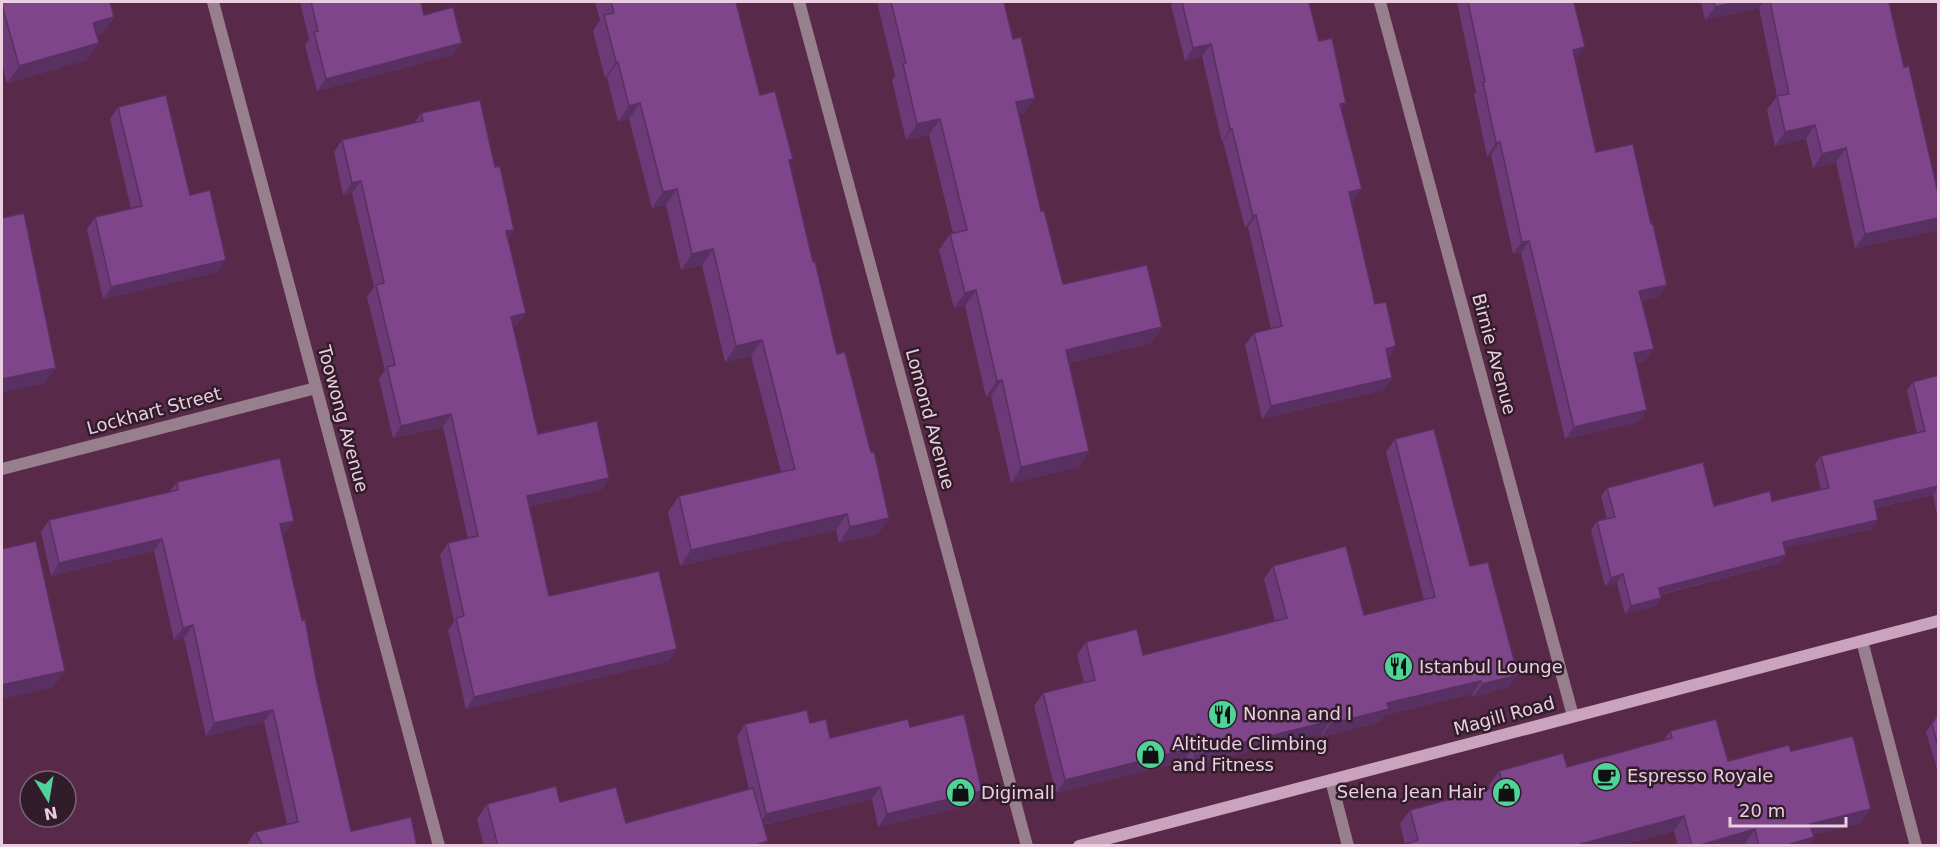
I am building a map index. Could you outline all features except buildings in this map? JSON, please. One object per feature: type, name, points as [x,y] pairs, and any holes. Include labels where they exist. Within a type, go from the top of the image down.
[{"type":"main road","name":"Magill Road","points":[[1079,846],[1938,621]]},
{"type":"street","name":"Toowong Avenue","points":[[213,2],[439,846]]},
{"type":"street","name":"Lomond Avenue","points":[[799,2],[1027,846]]},
{"type":"street","name":"Birnie Avenue","points":[[1380,2],[1573,717]]},
{"type":"street","name":"Lockhart Street","points":[[2,469],[316,388]]},
{"type":"street","points":[[1862,641],[1916,846]]},
{"type":"street","points":[[1331,780],[1348,846]]},
{"type":"place","name":"Istanbul Lounge","points":[[1398,667]]},
{"type":"place","name":"Nonna and I","points":[[1222,714]]},
{"type":"place","name":"Altitude Climbing and Fitness","points":[[1151,754]]},
{"type":"place","name":"Espresso Royale","points":[[1606,776]]},
{"type":"place","name":"Selena Jean Hair","points":[[1506,792]]},
{"type":"place","name":"Digimall","points":[[960,793]]}]
